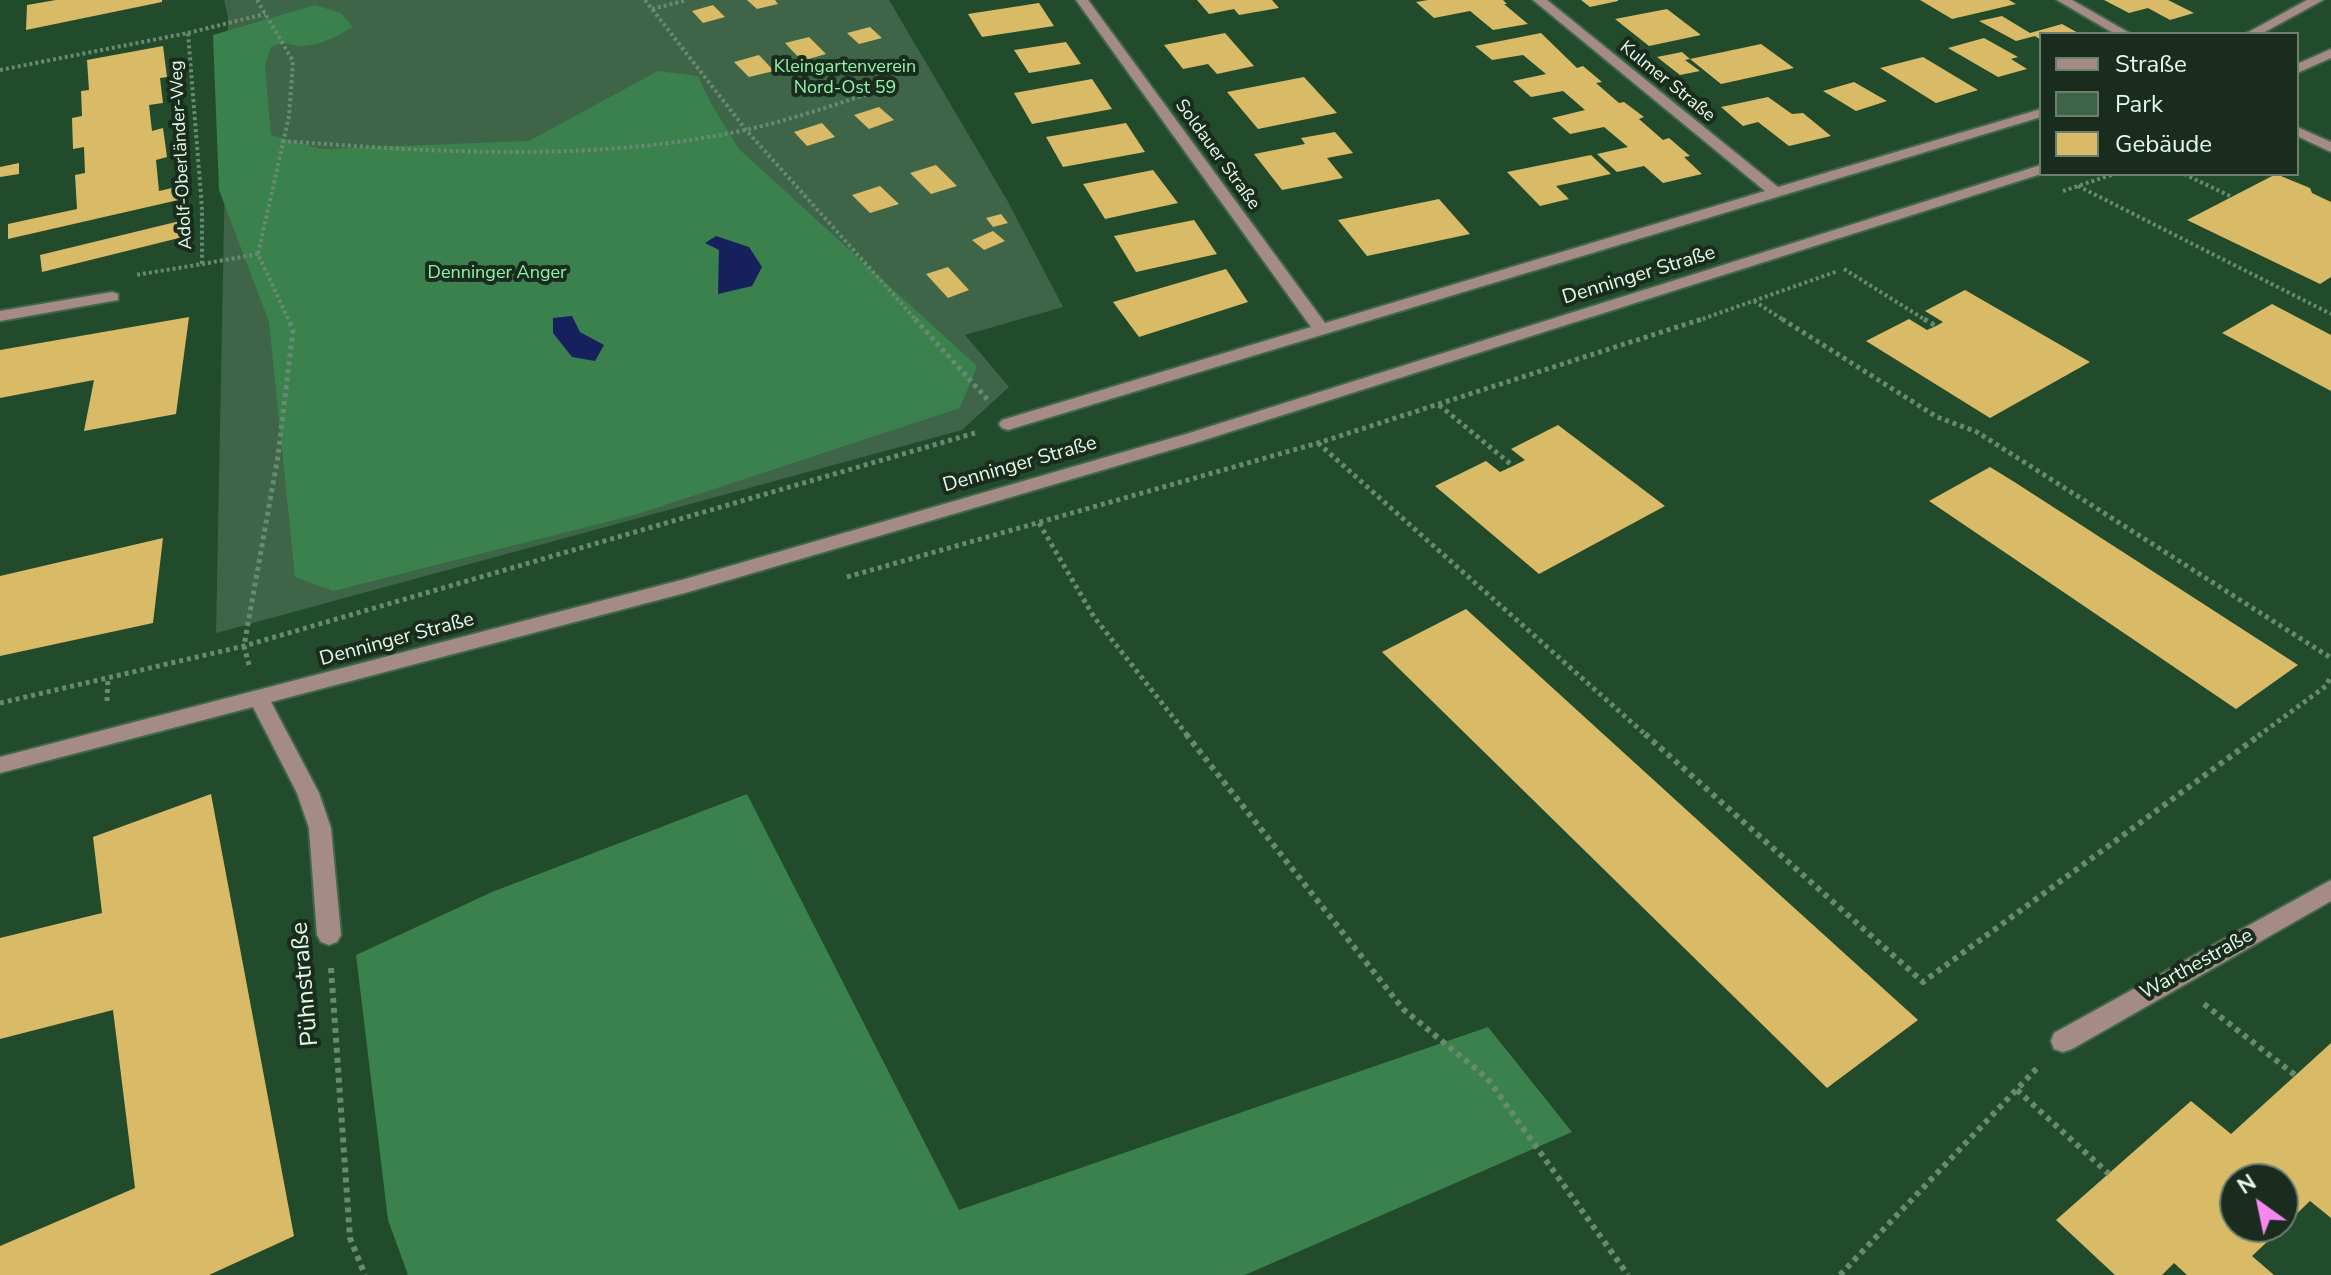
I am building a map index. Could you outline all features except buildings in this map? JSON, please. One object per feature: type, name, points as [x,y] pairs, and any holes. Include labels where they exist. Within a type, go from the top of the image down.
[{"type":"street","name":"Soldauer Straße","points":[[1082,0],[1322,331]]},
{"type":"street","name":"Kulmer Straße","points":[[1539,0],[1773,191]]},
{"type":"street","points":[[2063,0],[2121,32]]},
{"type":"street","points":[[2255,32],[2317,0]]},
{"type":"street","points":[[2299,68],[2331,53]]},
{"type":"street","points":[[1008,424],[1322,331],[1773,191],[2039,114]]},
{"type":"street","points":[[2299,132],[2331,148]]},
{"type":"street","name":"Denninger Straße","points":[[0,765],[685,586],[1192,438],[2039,170]]},
{"type":"street","points":[[0,316],[112,297]]},
{"type":"street","name":"Pühnstraße","points":[[259,699],[308,793],[320,828],[329,935]]},
{"type":"street","name":"Warthestraße","points":[[2063,1041],[2331,890]]},
{"type":"path","points":[[257,0],[293,61],[289,116],[258,254],[293,330],[278,456],[244,646],[259,699]]},
{"type":"path","points":[[645,0],[746,130],[1008,424]]},
{"type":"path","points":[[652,9],[687,0]]},
{"type":"path","points":[[188,33],[265,14]]},
{"type":"path","name":"Adolf-Oberländer-Weg","points":[[0,70],[188,33],[202,208],[202,264],[133,275]]},
{"type":"path","points":[[282,141],[452,153],[572,151],[678,141],[746,130],[897,85]]},
{"type":"path","points":[[2188,176],[2232,197]]},
{"type":"path","points":[[2077,186],[2331,314]]},
{"type":"path","points":[[202,264],[258,254]]},
{"type":"path","points":[[1844,269],[1936,326]]},
{"type":"path","points":[[1754,301],[1937,417],[1977,432],[2331,658]]},
{"type":"path","points":[[1439,405],[1513,466]]},
{"type":"path","name":"Denninger Straße","points":[[0,703],[244,646],[1008,424]]},
{"type":"path","points":[[1318,443],[1923,982],[2326,686],[2331,676]]},
{"type":"path","points":[[1038,523],[1094,617],[1403,1009],[1487,1078],[1628,1275]]},
{"type":"path","name":"Pühnstraße","points":[[329,935],[350,1238],[365,1275]]},
{"type":"path","points":[[2172,979],[2295,1075]]},
{"type":"path","points":[[1840,1275],[2063,1041]]},
{"type":"path","points":[[2017,1090],[2109,1174]]},
{"type":"green space","name":"Denninger Anger","points":[[224,0],[889,0],[1007,200],[1063,307],[965,335],[1009,387],[962,430],[216,633],[228,17]]},
{"type":"green space","name":"Denninger Anger","points":[[315,5],[341,13],[353,27],[316,44],[303,46],[284,43],[271,47],[265,65],[271,135],[321,149],[529,141],[658,71],[698,76],[739,149],[977,366],[960,408],[638,514],[333,591],[295,577],[269,322],[219,190],[213,35]]},
{"type":"green space","points":[[747,794],[959,1210],[1488,1027],[1572,1132],[1245,1275],[408,1275],[388,1220],[356,955],[492,892]]},
{"type":"shaded area","points":[[716,236],[749,247],[762,267],[752,286],[718,294],[719,250],[705,243]]},
{"type":"shaded area","points":[[572,316],[580,332],[604,345],[595,361],[572,357],[553,333],[553,318]]},
{"type":"park label","name":"Kleingartenverein Nord-Ost 59","points":[[845,78]]}]
